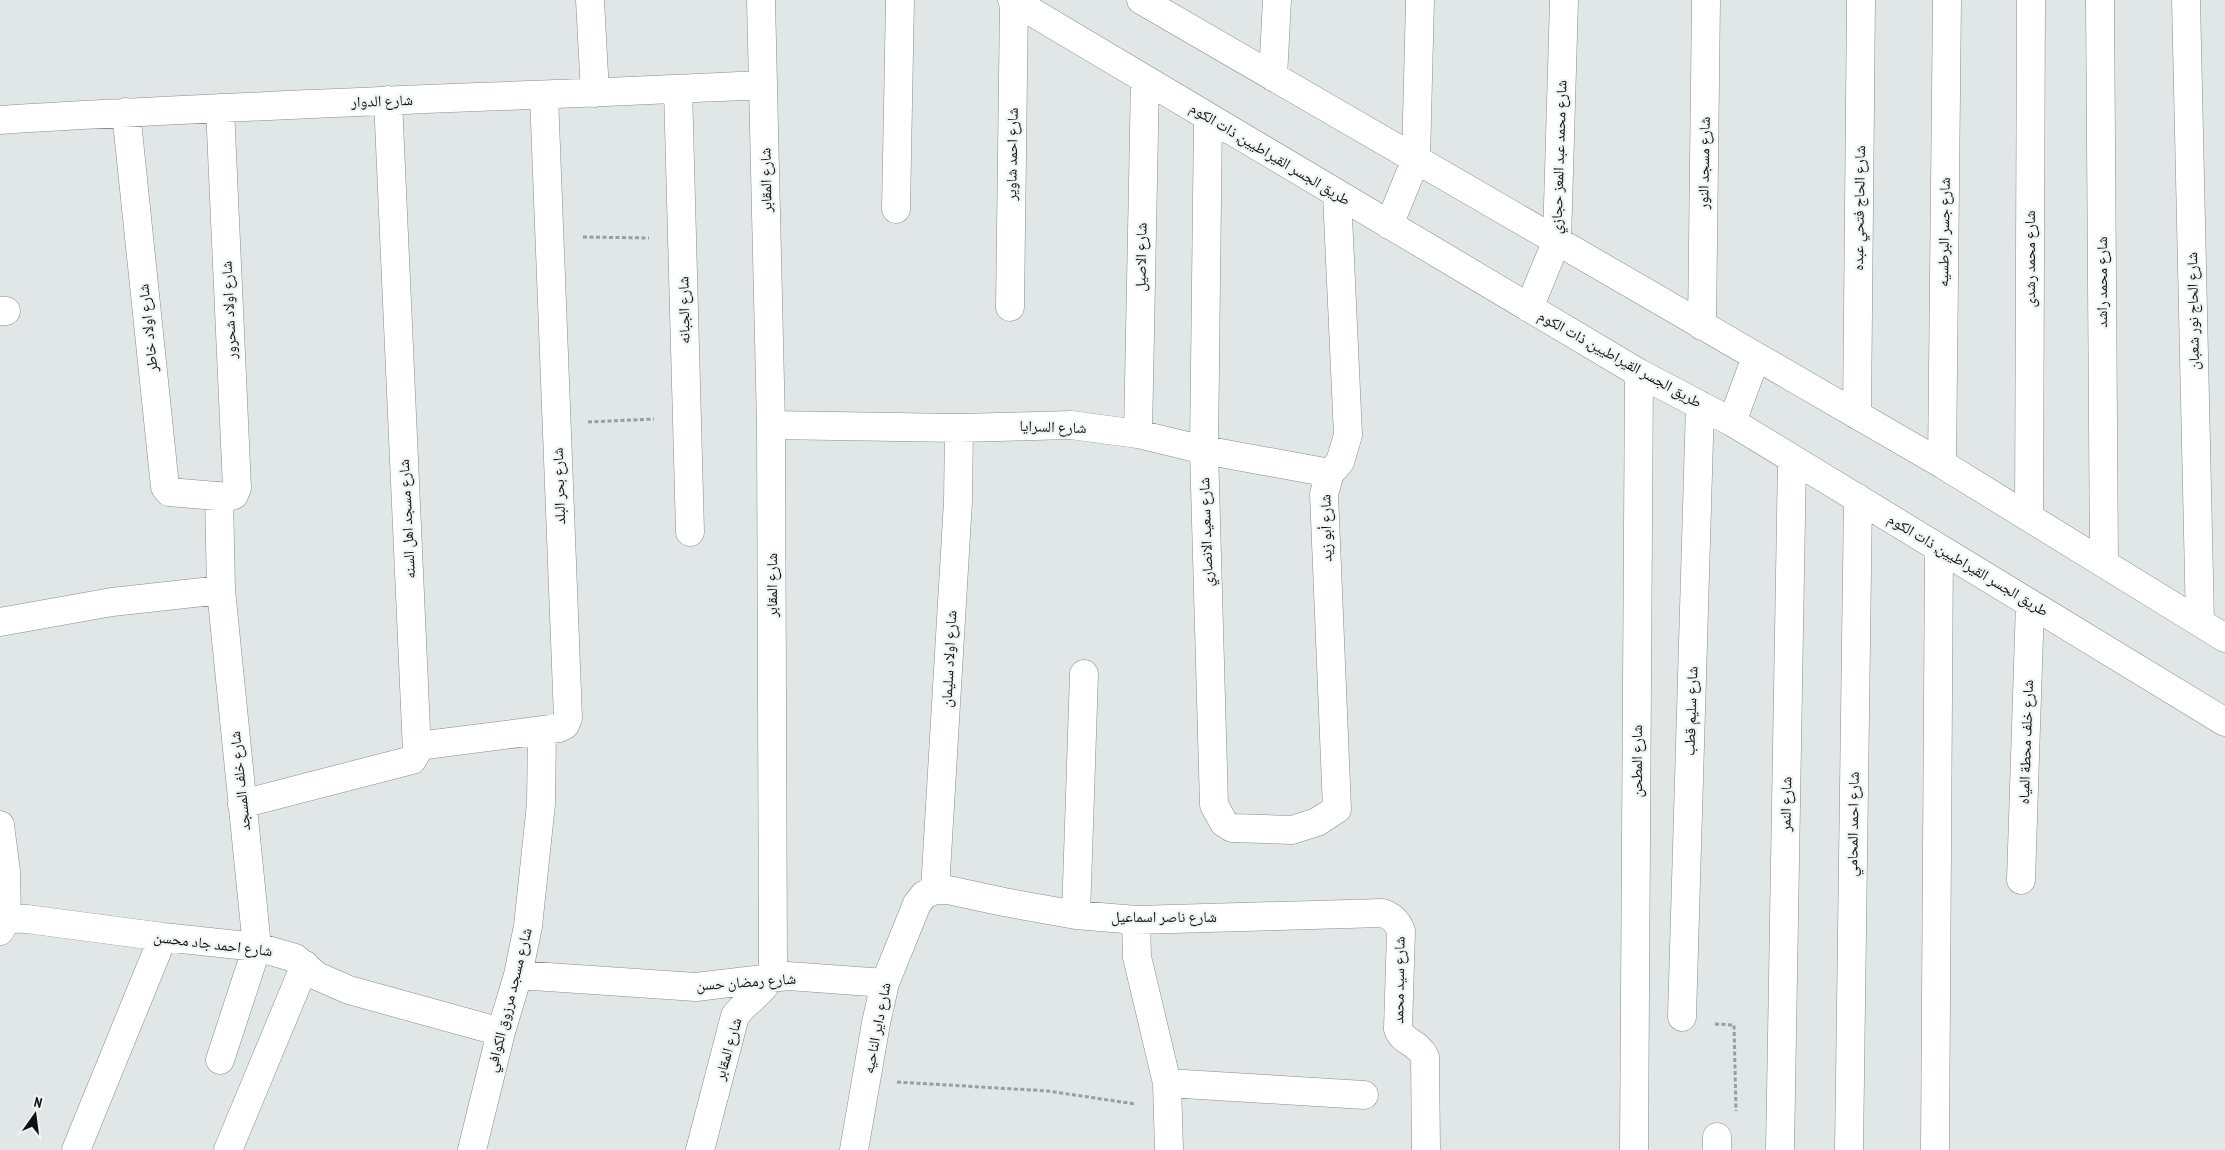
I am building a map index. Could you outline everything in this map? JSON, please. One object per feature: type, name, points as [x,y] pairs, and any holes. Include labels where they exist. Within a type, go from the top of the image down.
[{"type":"street","points":[[590,0],[594,93]]},
{"type":"street","name":"شارع المقابر","points":[[700,1150],[735,1016],[743,1006],[766,987],[771,978],[773,961],[771,425],[761,0]]},
{"type":"street","points":[[896,209],[900,0]]},
{"type":"street","points":[[1273,76],[1276,0]]},
{"type":"street","points":[[1389,225],[1416,159],[1420,0]]},
{"type":"street","name":"شارع محمد عبد المعز حجازي","points":[[1530,308],[1557,240],[1564,0]]},
{"type":"street","name":"شارع مسجد النور","points":[[1702,326],[1706,0]]},
{"type":"street","name":"شارع الحاج فتحي عبده","points":[[1857,415],[1861,0]]},
{"type":"street","name":"شارع جسر البرطسيه","points":[[1942,464],[1947,0]]},
{"type":"street","name":"شارع محمد رشدى","points":[[2029,517],[2031,0]]},
{"type":"street","name":"شارع محمد راشد","points":[[2100,0],[2104,563]]},
{"type":"street","name":"شارع الحاج نور شعبان","points":[[2186,0],[2200,622]]},
{"type":"street","name":"طريق الجسر القيراطيين, ذات الكوم","points":[[1013,1],[1639,373],[1732,422],[2225,722]]},
{"type":"street","name":"شارع احمد شاوير","points":[[1010,307],[1013,1]]},
{"type":"street","points":[[1155,4],[1273,76],[1942,464],[2225,638]]},
{"type":"street","name":"شارع الاصيل","points":[[1138,434],[1145,80]]},
{"type":"street","name":"شارع الدوار","points":[[0,120],[126,112],[388,100],[544,96],[763,85]]},
{"type":"street","name":"شارع الجبانه","points":[[678,89],[690,532]]},
{"type":"street","name":"شارع بحر البلد","points":[[418,746],[563,727],[568,718],[544,96]]},
{"type":"street","name":"شارع مسجد اهل السنه","points":[[388,100],[418,746]]},
{"type":"street","name":"شارع اولاد شحرور","points":[[219,496],[234,496],[237,488],[220,108]]},
{"type":"street","name":"شارع اولاد خاطر","points":[[126,112],[164,487],[169,492],[219,496]]},
{"type":"street","name":"شارع سعيد الانصاري","points":[[1208,117],[1204,450],[1214,805],[1224,823],[1232,828],[1292,830],[1317,822],[1337,809]]},
{"type":"street","name":"شارع أبو زيد","points":[[1337,194],[1348,435],[1340,462],[1330,473],[1324,494],[1337,809]]},
{"type":"street","points":[[1732,422],[1756,357]]},
{"type":"street","name":"شارع المطحن","points":[[1634,1150],[1639,373]]},
{"type":"street","name":"شارع سليم قطب","points":[[1682,1017],[1700,405]]},
{"type":"street","name":"شارع السرايا","points":[[771,425],[959,428],[1071,425],[1138,434],[1204,450],[1330,473]]},
{"type":"street","name":"شارع اولاد سليمان","points":[[935,890],[958,501],[959,428]]},
{"type":"street","name":"شارع النمر","points":[[1780,1150],[1792,459]]},
{"type":"street","name":"شارع خلف المسجد","points":[[219,496],[221,590],[257,947],[220,1060]]},
{"type":"street","name":"شارع احمد المحامي","points":[[1849,1150],[1858,498]]},
{"type":"street","points":[[1935,1150],[1939,548]]},
{"type":"street","points":[[0,622],[112,602],[221,590]]},
{"type":"street","name":"شارع خلف محطة المياه","points":[[2021,880],[2030,604]]},
{"type":"street","points":[[1076,915],[1084,674]]},
{"type":"street","name":"شارع مسجد مرزوق الكوافي","points":[[472,1150],[501,1032],[518,975],[528,926],[539,822],[542,730]]},
{"type":"street","points":[[242,804],[412,760],[418,746]]},
{"type":"street","points":[[0,825],[6,872],[2,922]]},
{"type":"street","name":"شارع ناصر اسماعيل","points":[[935,890],[948,890],[1076,915],[1136,920],[1382,913],[1394,919]]},
{"type":"street","name":"شارع داير الناحيه","points":[[854,1150],[884,984],[917,904],[924,896],[935,890]]},
{"type":"street","name":"شارع سيد محمد","points":[[1394,919],[1401,931],[1398,1029],[1403,1037],[1421,1049],[1425,1057],[1426,1150]]},
{"type":"street","points":[[1136,920],[1137,957],[1167,1096],[1170,1150]]},
{"type":"street","name":"شارع احمد جاد محسن","points":[[2,922],[257,947],[295,958],[317,976],[349,990],[501,1032]]},
{"type":"street","points":[[76,1150],[163,937]]},
{"type":"street","points":[[228,1150],[305,965]]},
{"type":"street","name":"شارع رمضان حسن","points":[[518,975],[696,987],[788,976],[884,984]]},
{"type":"street","points":[[1167,1096],[1364,1095]]},
{"type":"path","points":[[550,236],[682,239]]},
{"type":"path","points":[[557,424],[687,417]]},
{"type":"path","points":[[1682,1017],[1686,1022],[1734,1025],[1736,1116],[1717,1143]]},
{"type":"path","points":[[867,1080],[1167,1096]]}]
